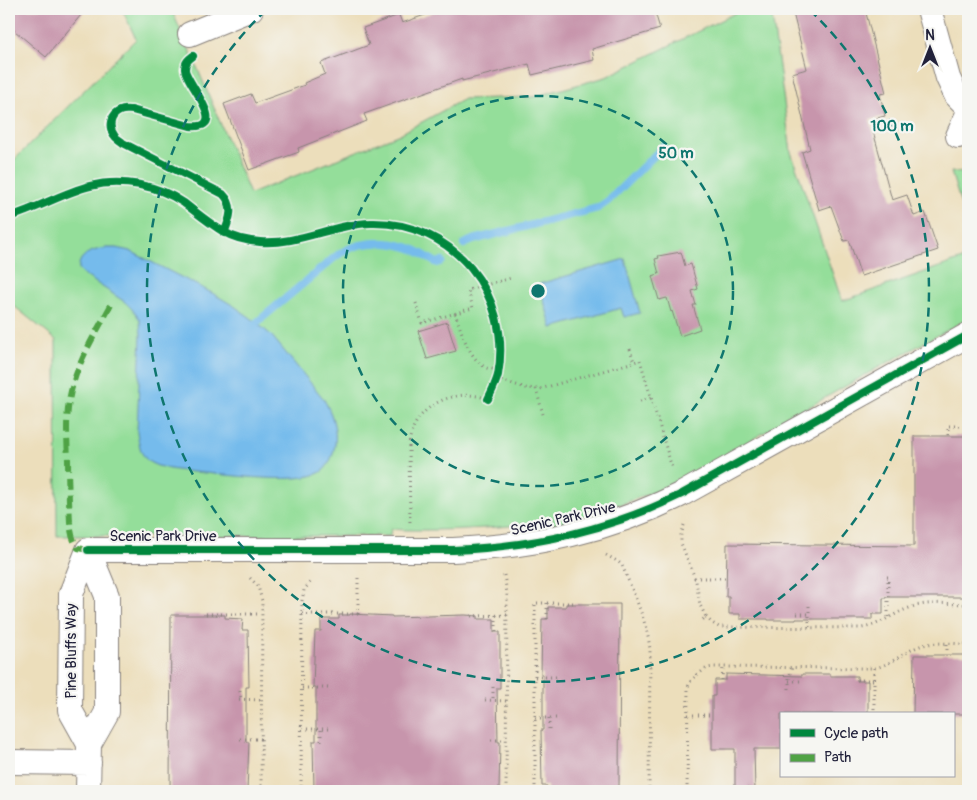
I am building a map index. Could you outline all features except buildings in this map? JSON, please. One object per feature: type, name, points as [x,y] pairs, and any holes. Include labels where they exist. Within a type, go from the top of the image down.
[{"type":"street","points":[[192,45],[251,9]]},
{"type":"street","points":[[929,9],[948,78],[956,95],[968,106]]},
{"type":"street","points":[[958,136],[968,114]]},
{"type":"street","name":"Scenic Park Drive","points":[[88,550],[453,550],[536,542],[571,534],[636,515],[682,494],[968,335]]},
{"type":"street","points":[[88,550],[108,596],[107,712],[89,753],[88,791]]},
{"type":"street","name":"Pine Bluffs Way","points":[[88,550],[71,594],[70,710],[89,753]]},
{"type":"street","points":[[9,762],[89,753]]},
{"type":"path","points":[[192,45],[185,70],[207,110],[205,123],[200,126],[190,126],[124,110],[113,116],[110,123],[111,130],[116,138],[123,143],[223,194],[228,200],[231,211],[224,233]]},
{"type":"path","points":[[9,216],[90,186],[112,182],[143,186],[163,192],[182,202],[224,233],[246,240],[291,241],[336,228],[357,224],[379,223],[399,225],[429,236],[448,246],[477,275],[490,300],[498,326],[500,343],[497,379],[488,399],[469,395],[443,399],[424,412],[412,429],[408,446],[410,533]]},
{"type":"path","points":[[416,304],[422,323],[473,308],[468,290],[511,278]]},
{"type":"path","points":[[454,313],[465,342],[475,358],[487,368],[498,370]]},
{"type":"path","points":[[630,348],[634,362]]},
{"type":"path","points":[[497,379],[523,387],[546,388],[640,360],[672,468]]},
{"type":"path","points":[[536,388],[543,414]]},
{"type":"path","points":[[640,401],[651,398]]},
{"type":"path","points":[[948,435],[948,426],[968,426]]},
{"type":"path","points":[[684,525],[681,543],[694,578],[700,605],[706,617],[719,627],[861,628],[874,625],[912,607],[927,604],[968,604]]},
{"type":"path","points":[[606,555],[622,565],[648,633],[650,650],[649,791]]},
{"type":"path","points":[[302,614],[358,614],[358,568]]},
{"type":"path","points":[[504,575],[507,593],[506,791]]},
{"type":"path","points":[[887,577],[888,618]]},
{"type":"path","points":[[250,578],[258,586],[262,601],[261,791]]},
{"type":"path","points":[[694,578],[725,578]]},
{"type":"path","points":[[301,791],[303,594],[312,580]]},
{"type":"path","points":[[947,598],[947,604]]},
{"type":"path","points":[[535,791],[535,603],[573,604]]},
{"type":"path","points":[[547,603],[547,619]]},
{"type":"path","points":[[809,606],[809,627]]},
{"type":"path","points":[[206,614],[261,614]]},
{"type":"path","points":[[797,614],[809,614]]},
{"type":"path","points":[[496,615],[496,632]]},
{"type":"path","points":[[471,616],[507,615]]},
{"type":"path","points":[[702,621],[706,617]]},
{"type":"path","points":[[947,644],[947,653]]},
{"type":"path","points":[[687,791],[688,685],[707,668],[874,668],[887,664],[919,646],[968,644]]},
{"type":"path","points":[[722,680],[723,667]]},
{"type":"path","points":[[789,689],[792,667]]},
{"type":"path","points":[[874,668],[874,712]]},
{"type":"path","points":[[694,670],[698,675]]},
{"type":"path","points":[[535,677],[556,677]]},
{"type":"path","points":[[857,680],[874,680]]},
{"type":"path","points":[[789,681],[802,681]]},
{"type":"path","points":[[492,687],[493,701]]},
{"type":"path","points":[[302,688],[329,688]]},
{"type":"path","points":[[240,691],[241,699]]},
{"type":"path","points":[[234,699],[261,700]]},
{"type":"path","points":[[486,700],[506,701]]},
{"type":"path","points":[[688,715],[710,715]]},
{"type":"path","points":[[535,718],[556,718]]},
{"type":"path","points":[[549,718],[549,730]]},
{"type":"path","points":[[302,729],[328,729]]},
{"type":"path","points":[[321,741],[322,729]]},
{"type":"path","points":[[240,739],[261,739]]},
{"type":"path","points":[[492,740],[506,740]]},
{"type":"path","points":[[746,786],[746,791]]},
{"type":"green space","points":[[122,9],[171,9],[250,194],[400,134],[464,99],[533,97],[606,77],[735,13],[750,9],[771,9],[791,152],[842,301],[968,257],[968,319],[693,473],[657,491],[614,507],[554,525],[551,517],[541,521],[500,527],[448,530],[391,529],[390,536],[57,536],[56,340],[9,302],[9,165],[136,39]]},
{"type":"green space","points":[[951,172],[968,173],[968,227]]},
{"type":"water","points":[[106,248],[130,251],[212,293],[251,318],[271,335],[323,398],[329,409],[335,433],[335,445],[324,470],[312,476],[299,478],[253,477],[173,469],[157,466],[144,457],[137,432],[140,321],[125,302],[79,270],[81,260],[87,254]]},
{"type":"water","points":[[625,259],[640,313],[624,317],[621,308],[552,328],[539,284]]},
{"type":"waterway","points":[[464,244],[473,240],[598,208],[608,201],[663,147]]},
{"type":"waterway","points":[[251,328],[335,257],[351,248],[369,243],[388,243],[411,248],[435,262],[442,261]]},
{"type":"marked path","points":[[88,550],[78,548],[73,539],[71,529],[68,483],[68,412],[70,393],[80,364],[111,305]]},
{"type":"cycle path","points":[[193,56],[186,63],[185,69],[207,113],[207,121],[202,125],[190,126],[126,110],[114,115],[111,121],[111,128],[115,136],[123,143],[223,194],[230,208],[224,233]]},
{"type":"cycle path","points":[[9,217],[90,186],[127,183],[151,188],[174,197],[224,232],[237,238],[251,241],[274,242],[302,238],[343,227],[371,223],[401,226],[428,235],[451,249],[471,268],[486,291],[496,317],[500,345],[498,375],[488,399]]},
{"type":"cycle path","points":[[88,550],[453,550],[513,545],[570,534],[626,518],[682,494],[968,335]]}]
